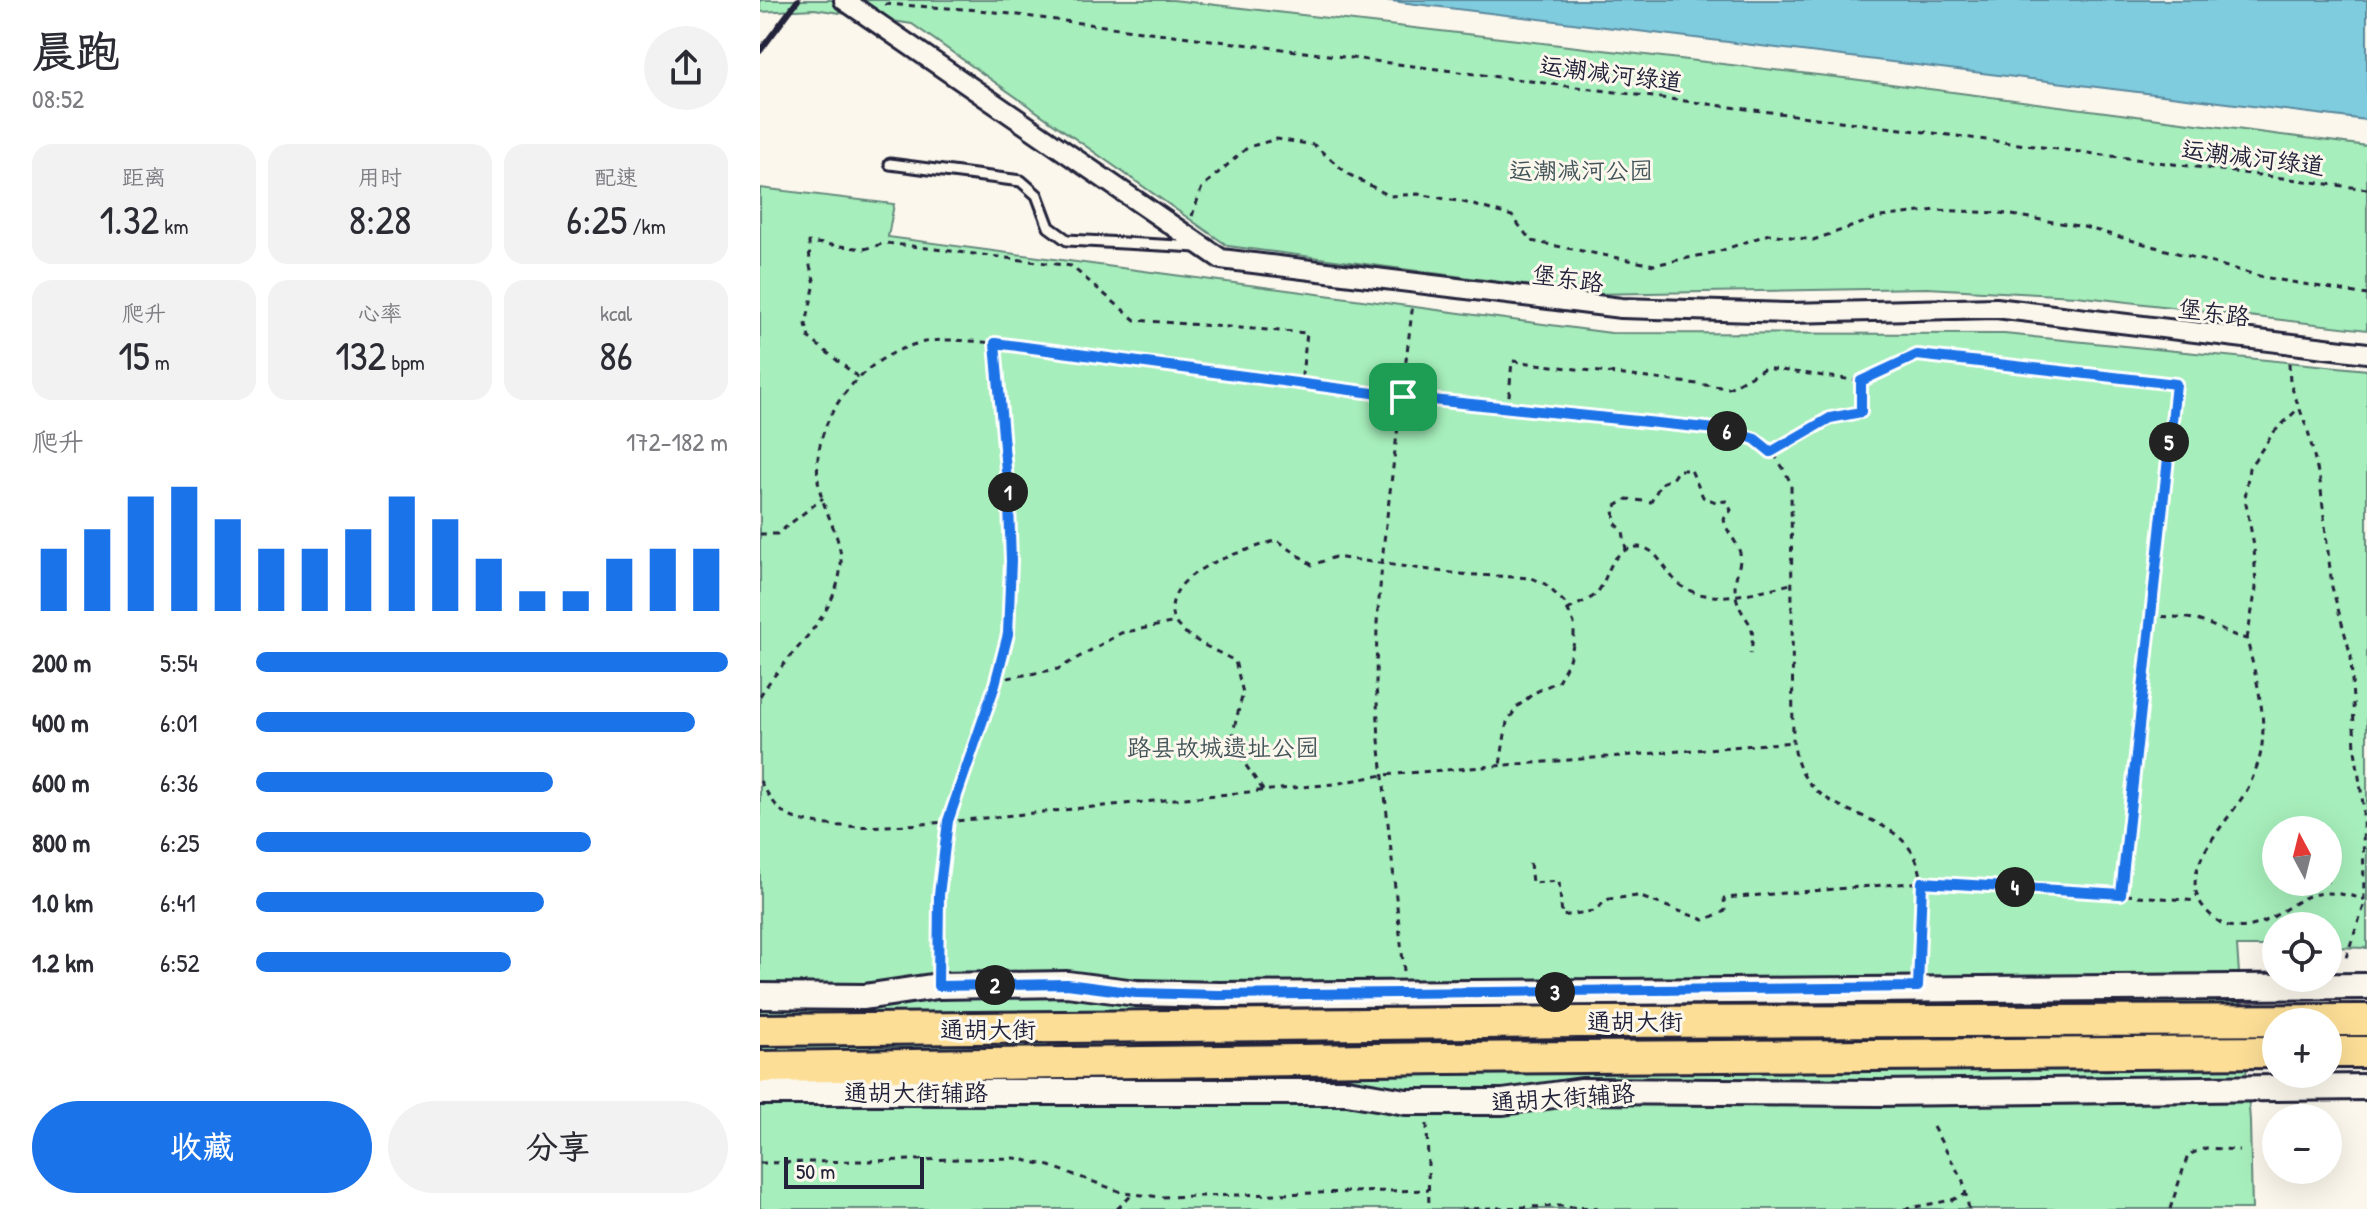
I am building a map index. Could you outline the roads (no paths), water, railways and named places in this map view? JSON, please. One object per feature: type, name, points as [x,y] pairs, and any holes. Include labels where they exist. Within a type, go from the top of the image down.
[{"type":"main road","name":"通胡大街","points":[[760,1030],[1582,1022],[2367,1020]]},
{"type":"main road","name":"通胡大街","points":[[760,1067],[2262,1052]]},
{"type":"main road","points":[[2342,1052],[2367,1052]]},
{"type":"street","name":"堡东路","points":[[847,1],[1221,259],[1621,308],[1789,313],[1996,308],[2367,353]]},
{"type":"street","points":[[760,996],[864,997],[938,986],[1067,984],[1136,993],[1219,995],[1918,987],[2367,986]]},
{"type":"street","name":"通胡大街辅路","points":[[760,1092],[1347,1092],[1406,1102],[1503,1102],[1582,1091],[1880,1093],[2367,1087]]},
{"type":"lane","points":[[890,164],[1021,181],[1037,195],[1049,227],[1067,240],[1205,248]]},
{"type":"water","points":[[1383,0],[2367,0],[2367,120]]},
{"type":"railway","points":[[760,51],[798,0]]},
{"type":"park label","name":"运潮减河公园","points":[[1581,170]]},
{"type":"park label","name":"路县故城遗址公园","points":[[1223,747]]}]
